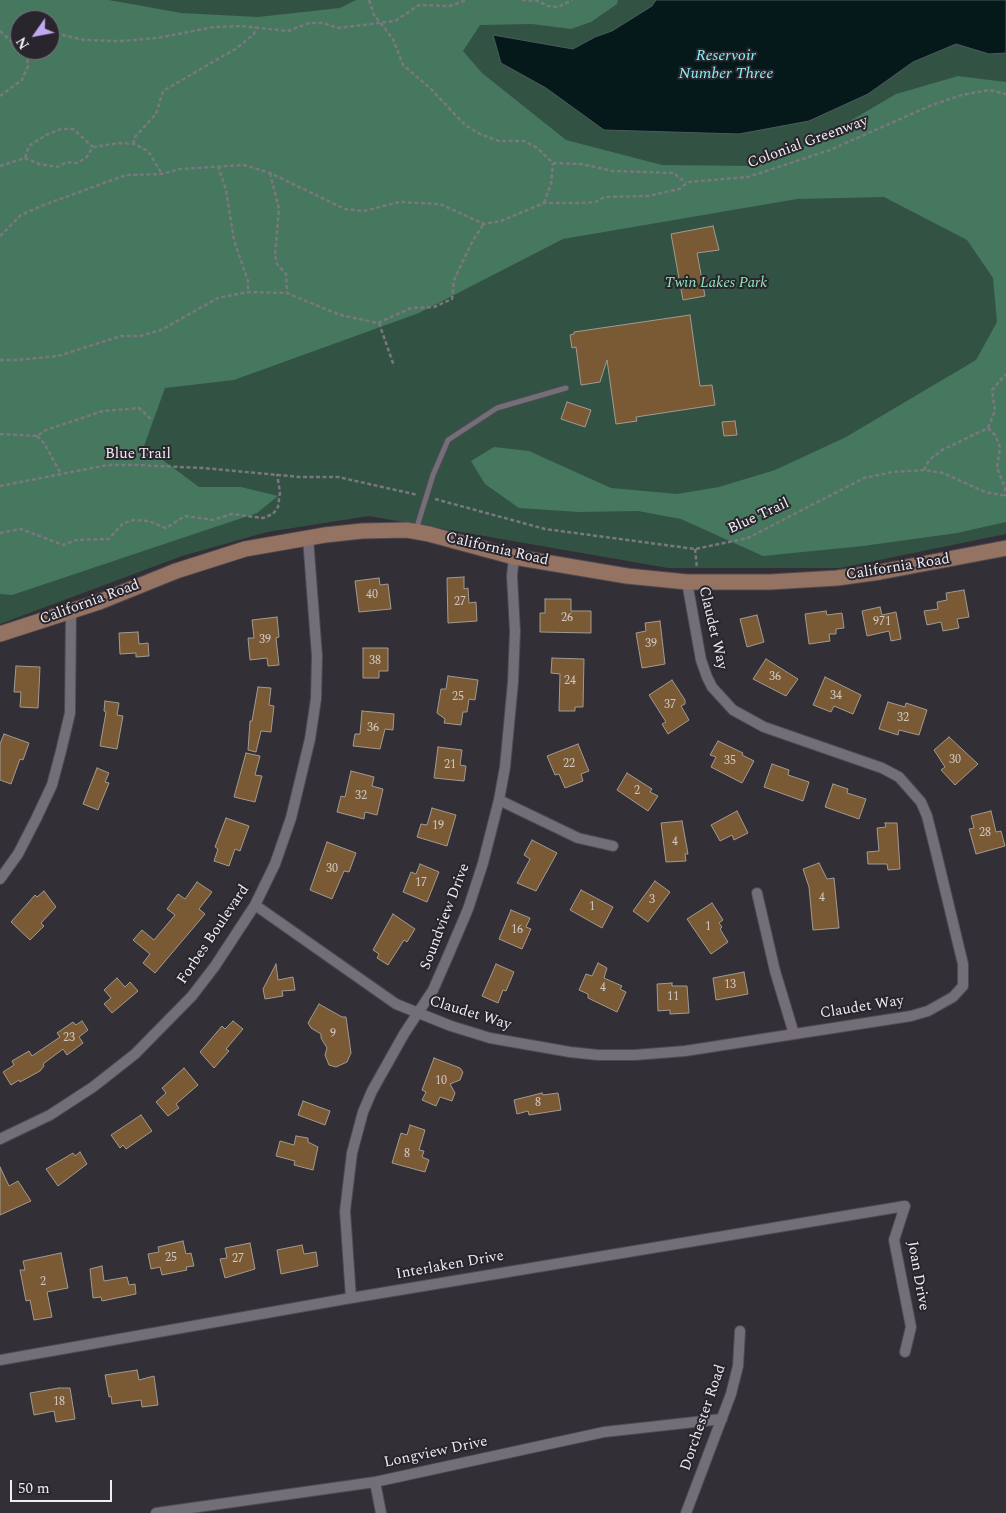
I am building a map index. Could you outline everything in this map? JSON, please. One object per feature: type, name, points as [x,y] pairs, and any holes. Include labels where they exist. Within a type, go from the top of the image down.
[{"type":"main road","name":"California Road","points":[[0,634],[99,602],[176,571],[226,554],[308,538],[362,531],[396,530],[416,532],[514,557],[627,576],[692,582],[836,578],[880,572],[1006,548]]},
{"type":"street","name":"Forbes Boulevard","points":[[0,1139],[50,1115],[93,1087],[135,1054],[192,996],[215,966],[255,906],[275,864],[291,818],[311,731],[316,699],[317,656],[308,538]]},
{"type":"street","name":"Soundview Drive","points":[[351,1298],[345,1211],[352,1153],[372,1091],[433,990],[468,909],[483,863],[499,800],[505,767],[513,682],[515,631],[512,576],[514,557]]},
{"type":"street","name":"Claudet Way","points":[[255,906],[396,1004],[490,1038],[598,1056],[667,1053],[928,1012],[960,991],[964,977],[963,964],[938,858],[927,816],[921,802],[899,777],[882,768],[764,727],[738,714],[724,701],[712,687],[701,660],[692,582]]},
{"type":"street","points":[[0,879],[18,854],[36,819],[52,785],[61,751],[70,713],[71,610]]},
{"type":"street","points":[[499,800],[578,838],[613,846]]},
{"type":"street","points":[[757,893],[775,971],[794,1034]]},
{"type":"street","name":"Interlaken Drive","points":[[0,1360],[351,1298],[905,1206]]},
{"type":"street","name":"Joan Drive","points":[[905,1206],[894,1240],[911,1327],[905,1352]]},
{"type":"street","name":"Dorchester Road","points":[[686,1513],[722,1419],[738,1366],[740,1331]]},
{"type":"street","name":"Longview Drive","points":[[156,1513],[375,1482],[604,1432],[722,1419]]},
{"type":"street","points":[[375,1482],[381,1513]]},
{"type":"lane","points":[[416,532],[426,497],[448,440],[497,408],[566,388]]},
{"type":"path","points":[[369,0],[374,15],[394,39],[403,65],[430,88],[465,125],[480,134],[500,141],[524,141],[536,148],[553,163],[582,164],[612,171],[674,173],[686,183]]},
{"type":"path","points":[[60,34],[84,40],[120,41],[157,38],[214,27],[288,31],[309,23],[323,23],[338,28],[395,21],[419,5],[450,6],[467,0]]},
{"type":"path","points":[[522,0],[538,1],[548,6],[558,7],[572,0]]},
{"type":"path","points":[[134,144],[134,138],[156,114],[163,91],[236,48],[254,34],[256,28]]},
{"type":"path","points":[[0,31],[10,40]]},
{"type":"path","points":[[0,96],[22,80],[28,66],[28,60]]},
{"type":"path","name":"Colonial Greenway","points":[[484,224],[501,221],[544,203],[595,202],[605,197],[648,196],[678,189],[686,183],[748,177],[773,171],[839,147],[932,105],[962,95],[989,90],[1006,94]]},
{"type":"path","points":[[24,158],[29,146],[46,135],[61,129],[73,129],[94,148]]},
{"type":"path","points":[[0,166],[24,158],[39,164],[57,167],[67,162],[78,163],[86,158],[94,148],[120,142],[134,144],[148,151],[162,174]]},
{"type":"path","points":[[544,203],[551,184],[553,163]]},
{"type":"path","points":[[0,236],[21,215],[85,188],[126,174],[162,174],[180,169],[244,164],[270,173],[345,209],[364,211],[399,202],[440,204],[484,224],[473,240],[454,280],[452,299],[434,307],[411,308],[378,323],[340,316],[287,293],[248,292],[218,298],[161,330],[140,336],[121,336],[58,356],[0,360]]},
{"type":"path","points":[[218,166],[226,190],[234,240],[248,281],[248,292]]},
{"type":"path","points":[[270,173],[279,209],[277,264],[286,274],[287,293]]},
{"type":"path","points":[[378,323],[394,366]]},
{"type":"path","points":[[924,470],[929,460],[942,450],[988,428],[995,411],[992,390],[1006,374]]},
{"type":"path","points":[[0,434],[37,436],[46,430],[104,411],[139,408],[150,419]]},
{"type":"path","points":[[988,428],[995,434],[1000,447],[997,468],[1006,496]]},
{"type":"path","points":[[37,436],[44,443],[60,472]]},
{"type":"path","name":"Blue Trail","points":[[0,486],[35,480],[60,472],[107,465],[136,465],[300,477],[338,477],[426,497],[545,530],[695,549],[748,538],[864,478],[892,472],[924,470],[943,473],[985,492],[1006,496]]},
{"type":"path","points":[[0,533],[21,529],[63,545],[76,540],[109,539],[123,523],[134,520],[149,521],[166,528],[185,516],[213,520],[231,514],[263,518],[273,514],[278,507],[280,492],[277,474]]},
{"type":"path","points":[[692,582],[695,549]]},
{"type":"green space","name":"Twin Lakes Park","points":[[0,0],[1006,0],[1006,534],[840,568],[668,568],[369,516],[267,532],[182,556],[0,624]]},
{"type":"green space","points":[[0,0],[109,0],[181,13],[258,17],[340,8],[356,0],[618,0],[617,4],[591,22],[571,29],[532,24],[480,25],[463,51],[482,73],[566,140],[662,165],[757,166],[816,141],[896,94],[958,76],[1006,82],[1006,522],[957,533],[863,546],[763,556],[681,519],[638,511],[579,512],[519,508],[485,484],[471,461],[494,447],[529,451],[611,488],[677,494],[719,487],[775,470],[846,437],[976,360],[997,322],[993,278],[967,240],[884,197],[797,199],[563,239],[419,313],[234,380],[165,388],[144,446],[199,487],[241,487],[278,496],[257,513],[12,595],[0,594]]},
{"type":"water","name":"Reservoir Number Three","points":[[656,0],[1006,0],[1006,53],[989,54],[956,44],[913,62],[868,94],[809,121],[739,134],[604,130],[546,88],[501,63],[493,35],[573,49],[595,37],[612,31],[652,6]]},
{"type":"building","points":[[713,226],[719,250],[697,253],[705,296],[683,300],[671,234]]},
{"type":"building","points":[[690,315],[700,386],[712,385],[715,405],[636,417],[637,421],[616,424],[607,360],[600,382],[581,385],[576,347],[572,348],[570,335],[574,334],[574,332]]},
{"type":"building","points":[[567,402],[591,410],[585,427],[561,419]]},
{"type":"building","points":[[735,421],[737,435],[724,436],[722,422]]},
{"type":"building","points":[[464,577],[464,589],[468,588],[469,603],[476,602],[477,621],[448,623],[447,578]]},
{"type":"building","points":[[379,578],[380,585],[388,584],[391,609],[359,612],[355,581]]},
{"type":"building","points":[[964,590],[969,617],[957,619],[959,628],[943,631],[941,622],[927,625],[924,611],[938,609],[937,602],[947,600],[946,593]]},
{"type":"building","points":[[545,599],[571,599],[571,611],[591,611],[591,633],[540,632],[540,613],[545,613]]},
{"type":"building","points":[[880,607],[882,615],[896,612],[901,639],[891,641],[889,631],[867,636],[862,611]]},
{"type":"building","points":[[826,611],[827,615],[842,613],[844,628],[836,629],[836,634],[829,634],[830,641],[809,644],[805,614]]},
{"type":"building","points":[[757,615],[764,642],[747,647],[740,619]]},
{"type":"building","points":[[277,617],[279,637],[276,638],[279,665],[268,666],[267,658],[250,660],[248,638],[254,638],[252,620]]},
{"type":"building","points":[[660,621],[665,664],[642,668],[636,633],[646,631],[645,623]]},
{"type":"building","points":[[138,632],[139,644],[148,643],[149,656],[136,657],[136,653],[120,654],[119,633]]},
{"type":"building","points":[[363,648],[388,648],[388,671],[379,671],[379,678],[363,678]]},
{"type":"building","points":[[552,658],[584,659],[583,707],[575,707],[575,711],[559,711],[560,674],[551,673]]},
{"type":"building","points":[[766,659],[798,679],[786,696],[753,679]]},
{"type":"building","points":[[16,666],[40,667],[38,708],[20,707],[21,692],[14,692]]},
{"type":"building","points":[[448,676],[478,680],[475,700],[469,699],[467,712],[463,712],[461,725],[444,723],[445,719],[437,713],[441,689],[446,689]]},
{"type":"building","points":[[825,677],[861,695],[853,714],[834,706],[831,712],[813,705]]},
{"type":"building","points":[[672,680],[685,700],[685,704],[681,706],[689,720],[668,734],[662,724],[666,722],[649,695]]},
{"type":"building","points":[[258,687],[271,688],[269,705],[274,706],[271,732],[261,731],[256,752],[248,750],[250,721],[252,721]]},
{"type":"building","points":[[105,701],[119,703],[117,715],[123,716],[117,749],[100,746],[106,712],[104,711]]},
{"type":"building","points":[[888,702],[905,707],[906,703],[927,710],[919,735],[899,730],[898,735],[879,729]]},
{"type":"building","points":[[362,711],[394,714],[393,730],[385,729],[380,749],[353,746],[355,734],[360,734]]},
{"type":"building","points":[[4,734],[29,743],[23,760],[20,759],[11,784],[0,780],[0,744]]},
{"type":"building","points":[[949,737],[978,764],[955,785],[941,770],[945,767],[934,750]]},
{"type":"building","points":[[718,741],[743,753],[742,755],[754,761],[742,783],[711,767],[716,757],[710,755]]},
{"type":"building","points":[[578,744],[589,771],[581,774],[583,781],[565,788],[559,774],[555,775],[547,756]]},
{"type":"building","points":[[438,747],[462,750],[460,765],[466,766],[464,781],[434,778]]},
{"type":"building","points":[[246,753],[260,756],[255,775],[262,776],[255,802],[234,797]]},
{"type":"building","points":[[772,764],[789,770],[788,775],[809,782],[803,801],[764,787]]},
{"type":"building","points":[[97,768],[109,773],[105,782],[109,783],[98,810],[83,804]]},
{"type":"building","points":[[351,771],[374,777],[372,786],[383,789],[377,815],[365,812],[364,819],[337,812],[341,796],[345,797]]},
{"type":"building","points":[[627,773],[652,789],[650,792],[658,796],[648,811],[617,790]]},
{"type":"building","points":[[833,784],[848,789],[847,793],[866,799],[859,819],[825,807]]},
{"type":"building","points":[[432,808],[456,815],[447,846],[417,837],[421,824],[427,825]]},
{"type":"building","points":[[737,811],[748,833],[734,840],[732,835],[720,841],[711,825]]},
{"type":"building","points":[[991,811],[996,832],[1001,831],[1005,846],[976,854],[969,829],[974,828],[971,816]]},
{"type":"building","points":[[226,818],[249,826],[240,851],[235,849],[229,866],[214,861],[218,849],[215,847]]},
{"type":"building","points":[[682,821],[688,854],[685,854],[686,861],[666,862],[661,823]]},
{"type":"building","points":[[885,823],[897,823],[900,869],[888,870],[887,864],[868,864],[867,852],[879,851],[877,828],[886,827]]},
{"type":"building","points":[[532,840],[557,853],[536,891],[517,883],[530,859],[524,855]]},
{"type":"building","points":[[327,842],[356,853],[349,872],[344,871],[332,899],[310,890]]},
{"type":"building","points":[[819,863],[827,879],[834,878],[839,928],[813,930],[809,887],[803,869]]},
{"type":"building","points":[[420,864],[439,872],[427,902],[403,892],[411,872],[416,874]]},
{"type":"building","points":[[655,881],[670,892],[648,922],[633,911]]},
{"type":"building","points":[[197,882],[212,892],[199,909],[205,914],[155,973],[143,963],[150,954],[133,940],[142,930],[154,940],[175,915],[167,909],[178,894],[185,899]]},
{"type":"building","points":[[581,890],[613,907],[602,928],[570,910]]},
{"type":"building","points":[[44,891],[56,907],[41,923],[44,926],[30,940],[11,922],[35,895],[37,897]]},
{"type":"building","points":[[712,903],[723,920],[719,923],[722,927],[720,929],[728,942],[711,954],[687,919]]},
{"type":"building","points":[[511,910],[530,918],[526,927],[531,929],[522,949],[499,939]]},
{"type":"building","points":[[393,914],[415,929],[407,942],[404,940],[388,965],[377,958],[379,954],[373,950]]},
{"type":"building","points":[[598,963],[607,968],[604,978],[622,986],[620,989],[626,992],[617,1012],[588,998],[588,994],[579,990],[586,974],[592,976]]},
{"type":"building","points":[[276,964],[278,980],[293,977],[295,990],[282,991],[283,996],[265,999],[263,989]]},
{"type":"building","points":[[496,964],[514,972],[506,991],[503,990],[498,1003],[482,996]]},
{"type":"building","points":[[744,972],[748,994],[716,1000],[713,978]]},
{"type":"building","points":[[117,978],[125,987],[130,982],[138,991],[112,1013],[104,1004],[111,998],[104,990]]},
{"type":"building","points":[[672,983],[672,986],[687,986],[689,1013],[670,1014],[670,1010],[658,1011],[657,984]]},
{"type":"building","points":[[319,1004],[342,1017],[346,1017],[351,1053],[347,1062],[336,1067],[329,1065],[325,1055],[327,1048],[321,1038],[321,1034],[311,1028],[308,1023]]},
{"type":"building","points":[[82,1021],[88,1030],[79,1037],[83,1043],[67,1055],[63,1049],[43,1064],[44,1066],[40,1071],[11,1085],[3,1072],[14,1065],[12,1061],[29,1051],[32,1056],[60,1037],[57,1033],[73,1022],[76,1025]]},
{"type":"building","points":[[233,1021],[243,1029],[226,1049],[229,1051],[214,1068],[200,1052],[222,1026],[225,1029]]},
{"type":"building","points":[[434,1058],[460,1068],[463,1072],[460,1080],[450,1084],[455,1093],[452,1101],[440,1097],[436,1106],[422,1100],[426,1092],[422,1090]]},
{"type":"building","points":[[184,1068],[198,1085],[176,1104],[179,1108],[168,1116],[156,1102],[166,1093],[162,1088]]},
{"type":"building","points":[[542,1093],[543,1095],[558,1093],[561,1110],[529,1115],[528,1111],[517,1114],[514,1100]]},
{"type":"building","points":[[303,1101],[330,1111],[325,1125],[298,1115]]},
{"type":"building","points":[[141,1115],[152,1131],[126,1149],[123,1145],[120,1148],[111,1135]]},
{"type":"building","points":[[410,1125],[425,1130],[419,1150],[424,1151],[422,1157],[429,1160],[425,1172],[392,1163],[401,1133],[407,1135]]},
{"type":"building","points":[[296,1136],[308,1138],[308,1142],[318,1147],[313,1170],[294,1165],[295,1161],[276,1156],[280,1141],[294,1145]]},
{"type":"building","points":[[80,1152],[87,1164],[58,1186],[46,1169],[73,1153],[75,1156]]},
{"type":"building","points":[[0,1167],[9,1186],[18,1181],[31,1201],[0,1215]]},
{"type":"building","points":[[183,1241],[186,1254],[191,1253],[194,1266],[186,1267],[187,1270],[162,1275],[160,1267],[151,1269],[148,1254],[159,1252],[158,1247]]},
{"type":"building","points":[[250,1243],[255,1269],[225,1278],[220,1259],[227,1258],[225,1248]]},
{"type":"building","points":[[302,1245],[304,1254],[316,1252],[318,1266],[281,1274],[277,1250]]},
{"type":"building","points":[[61,1253],[68,1288],[47,1292],[52,1317],[34,1320],[30,1300],[26,1301],[20,1270],[25,1270],[23,1261]]},
{"type":"building","points":[[102,1266],[104,1281],[127,1277],[129,1285],[135,1284],[136,1294],[102,1301],[101,1297],[93,1298],[90,1269]]},
{"type":"building","points":[[137,1370],[139,1380],[154,1376],[158,1405],[142,1407],[141,1400],[112,1404],[105,1375]]},
{"type":"building","points":[[70,1388],[75,1419],[56,1422],[54,1411],[34,1415],[30,1393]]}]
